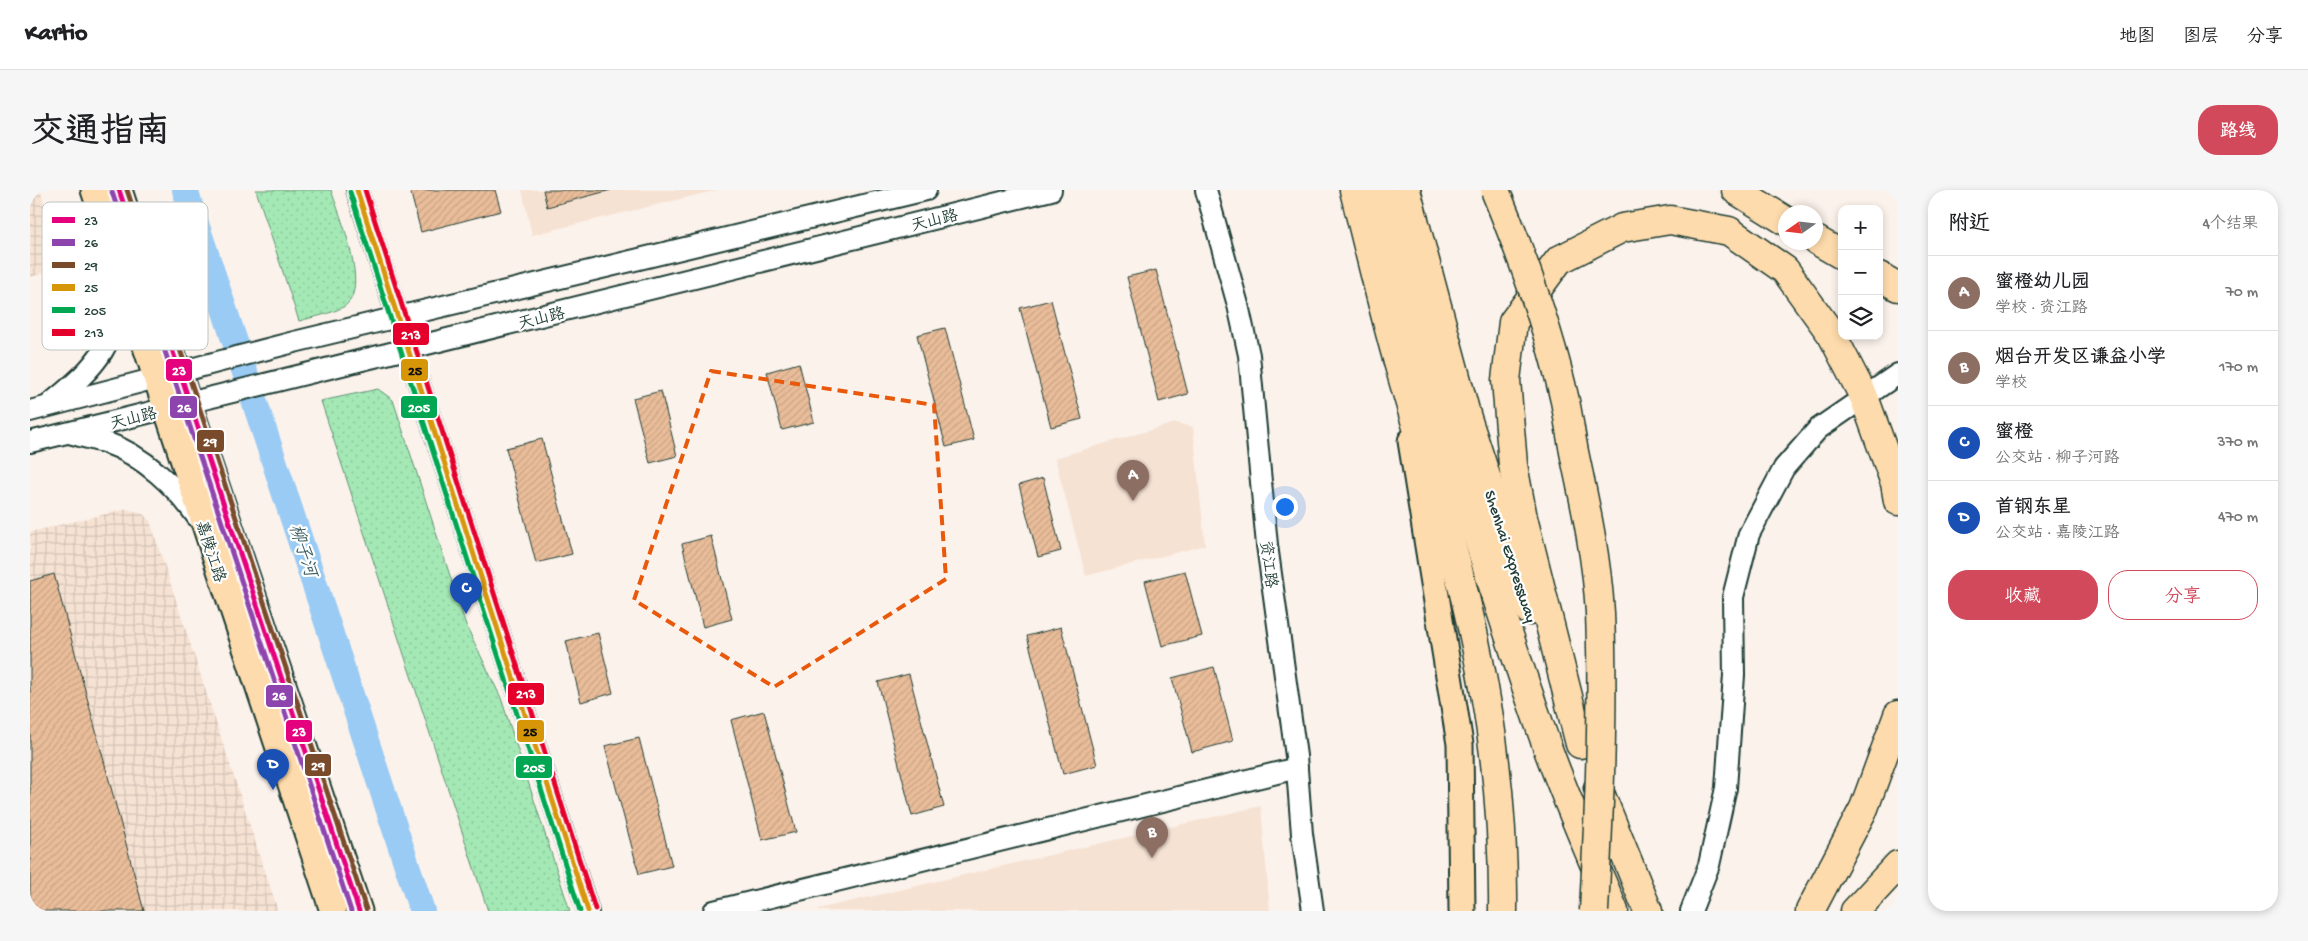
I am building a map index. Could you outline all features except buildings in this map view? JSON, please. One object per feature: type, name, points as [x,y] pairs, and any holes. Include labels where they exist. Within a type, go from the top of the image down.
[{"type":"highway","points":[[1354,190],[1399,367],[1455,560],[1478,656],[1494,750],[1503,860],[1503,911]]},
{"type":"highway","name":"Shenhai Expressway","points":[[1378,190],[1455,421],[1550,753],[1614,911]]},
{"type":"highway","name":"Shenhai Expressway","points":[[1406,190],[1455,421],[1524,594],[1580,744],[1648,911]]},
{"type":"highway","points":[[1495,190],[1512,230],[1550,349],[1564,400],[1591,532],[1600,612],[1601,790],[1594,911]]},
{"type":"highway","points":[[1736,190],[1778,216]]},
{"type":"highway","points":[[1580,744],[1523,518],[1513,465],[1506,380],[1512,322],[1559,260],[1622,228],[1670,220],[1729,231],[1785,270],[1832,335],[1864,397],[1896,483],[1898,501]]},
{"type":"highway","points":[[1823,244],[1838,253]]},
{"type":"highway","points":[[1883,278],[1898,287]]},
{"type":"highway","points":[[1810,911],[1864,808],[1898,715]]},
{"type":"highway","points":[[1855,911],[1898,865]]},
{"type":"main road","name":"嘉陵江路","points":[[94,190],[98,202]]},
{"type":"main road","name":"嘉陵江路","points":[[119,190],[123,202]]},
{"type":"main road","name":"嘉陵江路","points":[[166,350],[179,372]]},
{"type":"main road","name":"嘉陵江路","points":[[172,350],[359,911]]},
{"type":"main road","points":[[1399,367],[1460,744],[1462,911]]},
{"type":"main road","name":"嘉陵江路","points":[[188,403],[204,528],[333,911]]},
{"type":"street","points":[[357,190],[588,911]]},
{"type":"street","name":"天山路","points":[[38,409],[294,342],[926,190]]},
{"type":"street","name":"天山路","points":[[30,442],[1051,190]]},
{"type":"street","name":"资江路","points":[[1206,190],[1238,305],[1249,355],[1267,545],[1297,768],[1302,834],[1313,911]]},
{"type":"street","points":[[38,409],[82,378],[104,350]]},
{"type":"street","points":[[1691,911],[1709,865],[1726,788],[1734,676],[1733,597],[1749,534],[1784,468],[1818,429],[1898,374]]},
{"type":"street","points":[[67,433],[109,444],[161,475],[182,495],[204,528]]},
{"type":"street","points":[[714,911],[1297,768]]},
{"type":"highlighted area","points":[[711,371],[934,405],[946,579],[774,687],[634,600]]},
{"type":"shaded area","points":[[30,190],[40,190],[44,202],[42,202],[42,274],[30,277]]},
{"type":"shaded area","points":[[522,190],[718,190],[532,235]]},
{"type":"shaded area","points":[[1175,423],[1193,427],[1205,545],[1086,576],[1055,458]]},
{"type":"shaded area","points":[[127,509],[143,514],[150,521],[278,911],[30,911],[30,532]]},
{"type":"shaded area","points":[[1261,806],[1270,911],[818,911],[818,909]]},
{"type":"green space","points":[[256,190],[331,190],[346,234],[354,270],[354,286],[351,299],[343,307],[299,321]]},
{"type":"green space","points":[[378,389],[393,400],[466,625],[501,698],[570,911],[488,911],[321,401]]},
{"type":"waterway","name":"柳子河","points":[[185,190],[189,202]]},
{"type":"waterway","name":"柳子河","points":[[208,260],[422,911]]},
{"type":"transit line","name":"23","points":[[119,190],[123,202]]},
{"type":"transit line","name":"29","points":[[127,190],[131,202]]},
{"type":"transit line","name":"25","points":[[357,190],[588,911]]},
{"type":"transit line","name":"213","points":[[365,190],[595,909]]},
{"type":"transit line","name":"26","points":[[112,192],[115,202]]},
{"type":"transit line","name":"205","points":[[350,192],[580,911]]},
{"type":"transit line","name":"26","points":[[165,350],[351,911]]},
{"type":"transit line","name":"23","points":[[172,350],[359,911]]},
{"type":"transit line","name":"29","points":[[180,350],[366,909]]},
{"type":"place","name":"蜜橙幼儿园","points":[[1133,501]]},
{"type":"place","name":"蜜橙","points":[[466,614]]},
{"type":"place","name":"首钢东星","points":[[273,790]]},
{"type":"place","name":"烟台开发区谦益小学","points":[[1152,858]]}]
